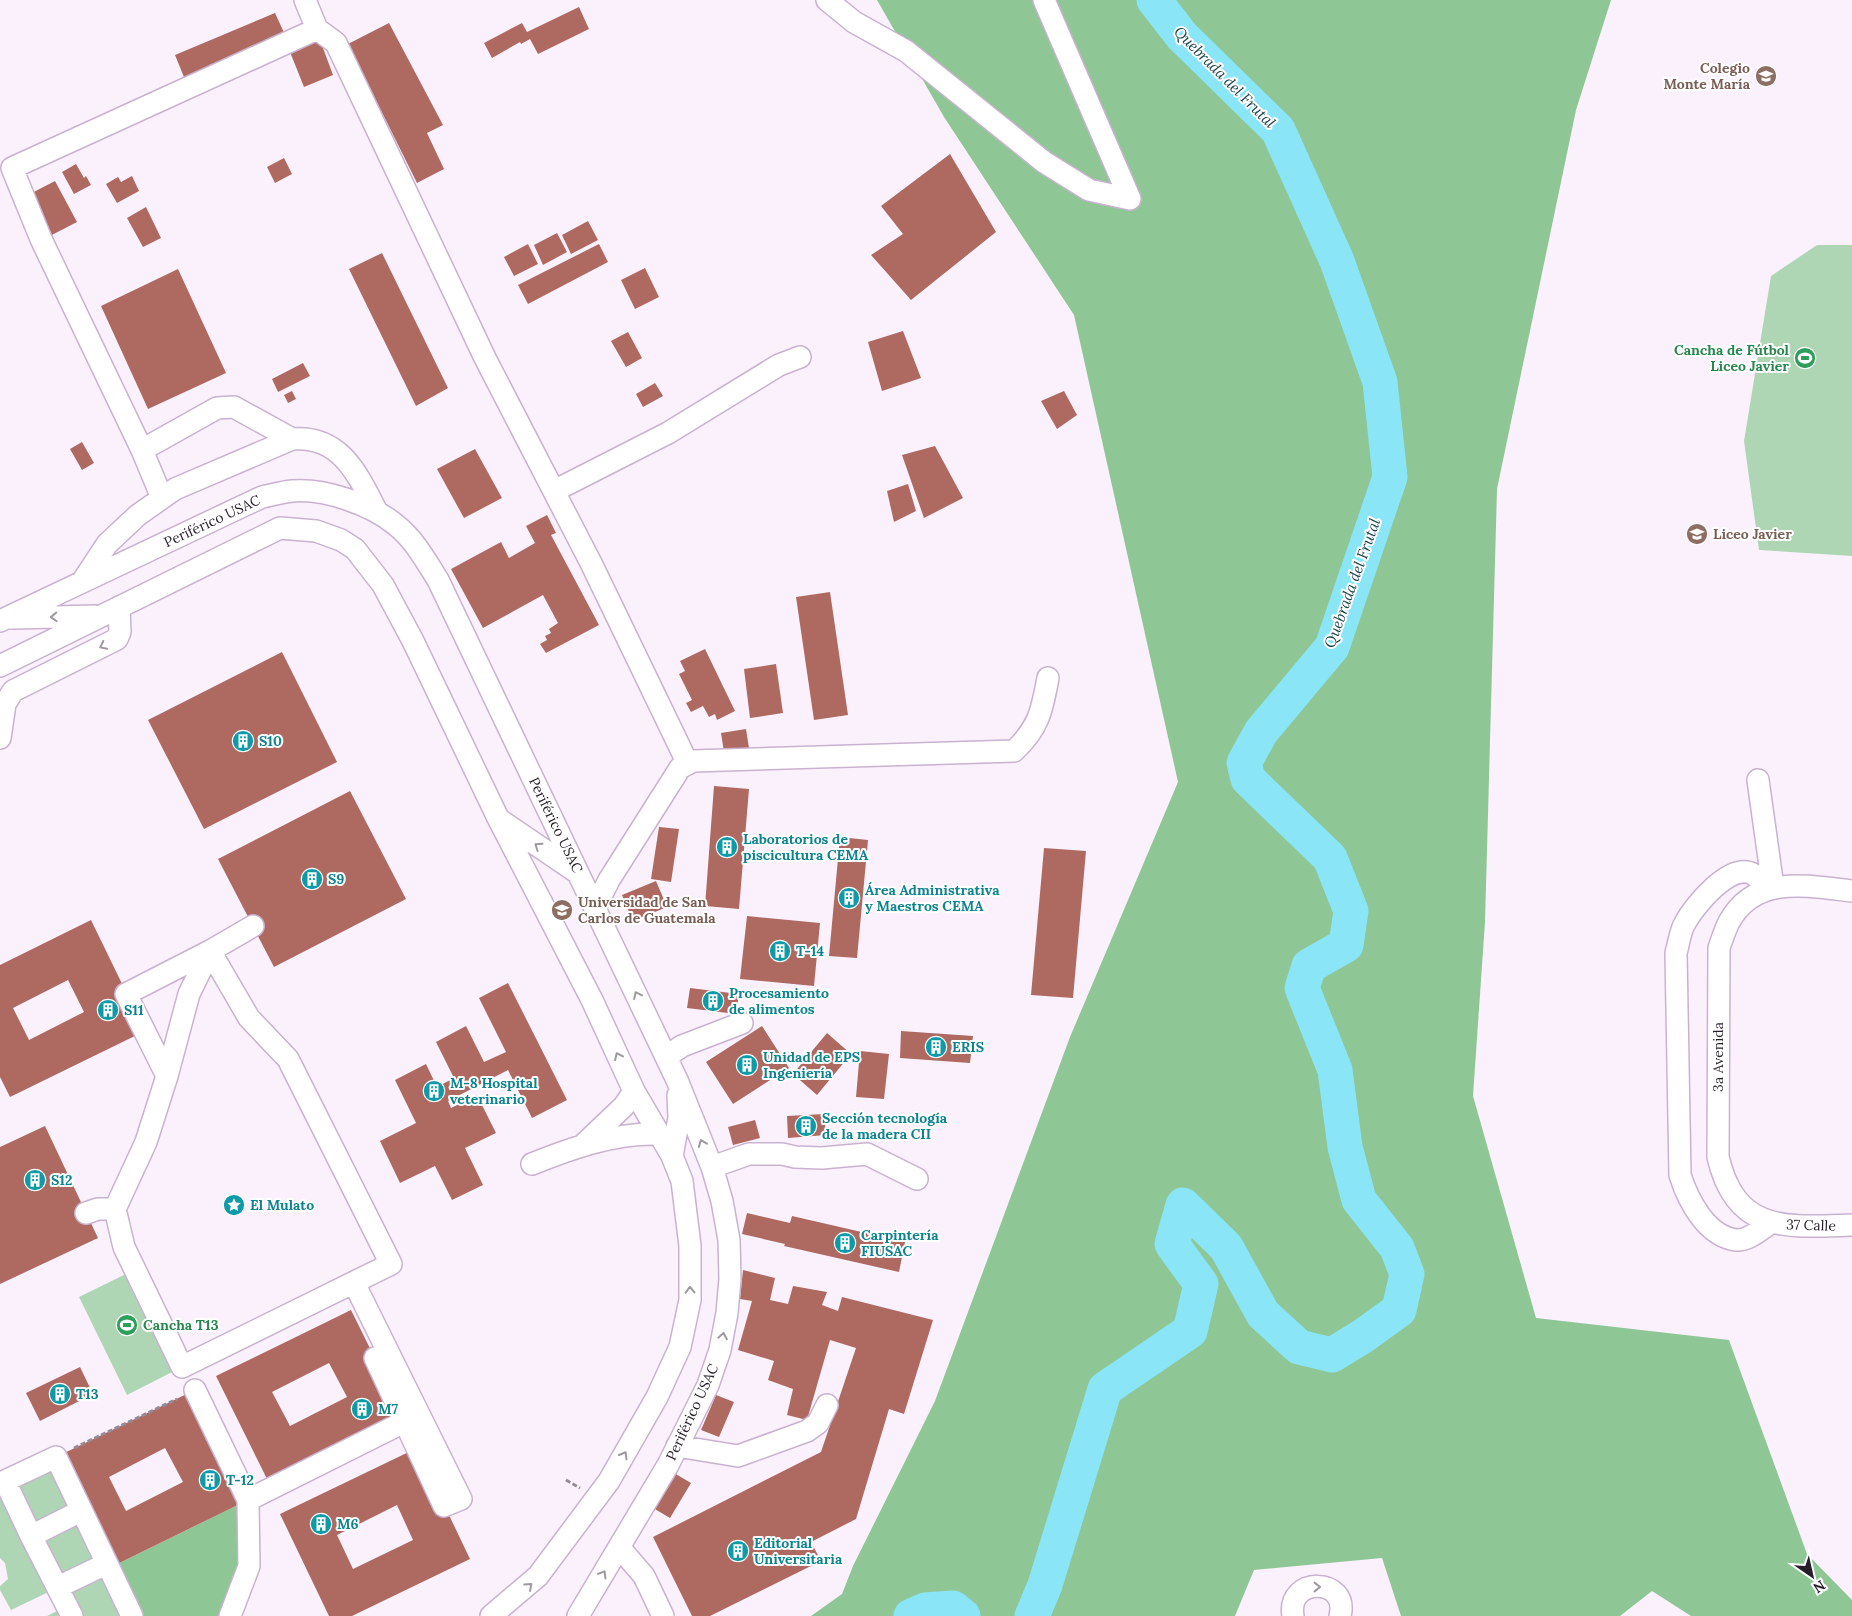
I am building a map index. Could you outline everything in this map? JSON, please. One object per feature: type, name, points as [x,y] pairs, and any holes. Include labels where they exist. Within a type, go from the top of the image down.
[{"type":"street","points":[[305,0],[317,29],[336,43],[485,358],[554,491],[688,764]]},
{"type":"street","points":[[827,0],[854,22],[906,51],[1044,162],[1089,190],[1130,199],[1044,0]]},
{"type":"street","points":[[162,498],[142,450],[41,239],[12,168],[317,29]]},
{"type":"street","points":[[554,491],[668,434],[779,365],[800,356]]},
{"type":"street","points":[[142,450],[217,408],[234,407],[292,439]]},
{"type":"street","points":[[82,582],[107,544],[175,489],[292,439],[309,438],[336,451],[354,468],[376,510]]},
{"type":"street","name":"Periférico USAC","points":[[3,619],[262,497],[293,491],[322,492],[376,510],[398,526],[416,546],[438,580],[678,1080],[712,1167],[722,1202],[729,1240],[730,1279],[727,1313],[720,1350],[708,1385],[677,1446],[578,1616]]},
{"type":"street","points":[[0,666],[280,528],[316,531],[341,540],[355,549],[383,585],[413,641],[498,818],[592,1000],[634,1091],[657,1134],[672,1156],[682,1181],[690,1246],[690,1300],[680,1347],[657,1397],[608,1481],[538,1576],[490,1616]]},
{"type":"street","points":[[3,619],[111,611]]},
{"type":"street","points":[[0,738],[6,704],[13,691],[117,639],[120,632],[111,611]]},
{"type":"street","points":[[595,908],[609,880],[680,768],[693,761],[1014,751],[1030,737],[1041,716],[1048,678]]},
{"type":"street","points":[[1758,780],[1770,888]]},
{"type":"street","points":[[498,818],[578,873]]},
{"type":"street","points":[[1771,1223],[1752,1236],[1737,1240],[1718,1233],[1700,1215],[1684,1187],[1680,1175],[1676,953],[1684,924],[1703,898],[1724,879],[1739,872],[1753,874],[1770,888],[1795,884],[1852,891]]},
{"type":"street","name":"3a Avenida","points":[[1770,888],[1742,906],[1729,921],[1719,948],[1718,1157],[1722,1175],[1736,1199],[1752,1214],[1771,1223]]},
{"type":"street","points":[[168,1076],[126,994],[253,926]]},
{"type":"street","points":[[210,950],[248,1018],[288,1059],[391,1264],[182,1367],[124,1247],[115,1209],[146,1142],[168,1076],[189,994],[210,950]]},
{"type":"street","points":[[666,1057],[682,1046],[742,1023]]},
{"type":"street","points":[[672,1156],[679,1118],[678,1080]]},
{"type":"street","points":[[582,1146],[624,1106],[634,1091]]},
{"type":"street","points":[[532,1164],[582,1146],[635,1134],[657,1134]]},
{"type":"street","points":[[712,1167],[749,1154],[782,1154],[795,1158],[867,1154],[917,1179]]},
{"type":"street","points":[[86,1213],[98,1209],[115,1209]]},
{"type":"street","name":"37 Calle","points":[[1771,1223],[1808,1226],[1852,1226]]},
{"type":"street","points":[[354,1283],[461,1499],[444,1506],[375,1358]]},
{"type":"street","points":[[195,1390],[248,1500],[249,1566],[230,1616]]},
{"type":"street","points":[[677,1446],[738,1456],[807,1431],[818,1423],[827,1405]]},
{"type":"street","points":[[248,1500],[406,1421]]},
{"type":"street","points":[[72,1616],[5,1481],[56,1457],[132,1616]]},
{"type":"street","points":[[32,1536],[81,1511]]},
{"type":"street","points":[[619,1547],[644,1576],[664,1616]]},
{"type":"street","points":[[58,1587],[106,1564]]},
{"type":"street","points":[[1293,1616],[1293,1604],[1296,1597],[1304,1589],[1321,1586],[1334,1592],[1340,1602],[1340,1616]]},
{"type":"path","points":[[56,1457],[195,1390]]},
{"type":"green space","points":[[877,0],[1611,0],[1576,110],[1497,489],[1485,922],[1473,1096],[1536,1318],[1729,1340],[1807,1554],[1852,1600],[1852,1616],[1691,1616],[1652,1591],[1620,1616],[1401,1616],[1382,1558],[1254,1570],[1235,1616],[811,1616],[842,1594],[853,1566],[935,1401],[1070,1037],[1178,782],[1074,315],[944,117]]},
{"type":"green space","name":"Cancha de Fútbol Liceo Javier","points":[[1817,245],[1852,245],[1852,556],[1759,550],[1744,441],[1771,276]]},
{"type":"green space","name":"Cancha T13","points":[[134,1270],[182,1367],[127,1395],[79,1297]]},
{"type":"green space","points":[[56,1457],[132,1616],[47,1616],[67,1606],[57,1588],[11,1610],[0,1590],[0,1586],[8,1579],[5,1563],[0,1558],[0,1488]]},
{"type":"green space","points":[[248,1500],[249,1566],[230,1616],[132,1616],[109,1568]]},
{"type":"building","points":[[579,7],[589,29],[538,54],[530,39],[521,44],[520,42],[492,58],[484,43],[522,23],[527,32]]},
{"type":"building","points":[[275,13],[287,39],[186,82],[175,55]]},
{"type":"building","points":[[389,23],[443,125],[427,133],[444,169],[417,183],[348,44]]},
{"type":"building","points":[[320,40],[333,75],[304,87],[290,52]]},
{"type":"building","points":[[950,154],[996,232],[911,300],[871,255],[903,234],[881,206]]},
{"type":"building","points":[[284,158],[292,174],[275,183],[267,167]]},
{"type":"building","points":[[76,164],[84,178],[86,176],[91,185],[74,194],[62,172]]},
{"type":"building","points":[[132,176],[139,191],[117,203],[106,184],[118,177],[121,182]]},
{"type":"building","points":[[55,181],[77,222],[46,238],[24,197]]},
{"type":"building","points":[[146,207],[161,238],[143,247],[127,218]]},
{"type":"building","points":[[588,221],[598,240],[571,254],[562,235]]},
{"type":"building","points":[[557,233],[567,252],[543,265],[534,245]]},
{"type":"building","points":[[528,244],[538,264],[514,276],[504,257]]},
{"type":"building","points":[[599,244],[608,262],[528,304],[518,285]]},
{"type":"building","points":[[382,253],[448,388],[416,406],[349,269]]},
{"type":"building","points":[[645,268],[659,297],[635,309],[621,280]]},
{"type":"building","points":[[178,269],[226,373],[148,409],[101,306]]},
{"type":"building","points":[[903,331],[921,378],[882,391],[868,342]]},
{"type":"building","points":[[628,332],[642,358],[626,367],[611,341]]},
{"type":"building","points":[[303,363],[310,376],[278,392],[272,379]]},
{"type":"building","points":[[655,383],[663,396],[643,407],[636,394]]},
{"type":"building","points":[[292,391],[296,399],[288,403],[284,395]]},
{"type":"building","points":[[1064,391],[1077,415],[1057,429],[1041,401]]},
{"type":"building","points":[[82,442],[94,463],[82,470],[70,449]]},
{"type":"building","points":[[935,446],[963,498],[924,518],[902,455]]},
{"type":"building","points":[[475,449],[502,498],[464,518],[437,469]]},
{"type":"building","points":[[908,484],[916,511],[894,522],[887,491]]},
{"type":"building","points":[[547,515],[556,533],[551,535],[599,625],[546,653],[540,644],[547,640],[545,636],[551,633],[549,629],[558,623],[543,595],[483,628],[451,569],[501,542],[509,558],[535,543],[526,526]]},
{"type":"building","points":[[830,592],[848,715],[814,720],[796,597]]},
{"type":"building","points":[[705,649],[735,711],[717,720],[715,714],[709,717],[703,706],[691,712],[686,703],[692,700],[679,674],[685,671],[680,661]]},
{"type":"building","name":"S10","points":[[282,652],[337,762],[204,829],[148,720]]},
{"type":"building","points":[[776,664],[783,713],[750,718],[744,669]]},
{"type":"building","points":[[746,729],[749,748],[724,752],[721,733]]},
{"type":"building","name":"Laboratorios de piscicultura CEMA","points":[[714,786],[749,789],[739,909],[705,906]]},
{"type":"building","name":"S9","points":[[350,791],[406,899],[274,967],[218,859]]},
{"type":"building","points":[[659,827],[679,829],[671,882],[651,879]]},
{"type":"building","name":"Área Administrativa y Maestros CEMA","points":[[840,837],[868,840],[857,958],[829,956]]},
{"type":"building","points":[[1044,848],[1086,851],[1073,998],[1031,995]]},
{"type":"building","points":[[656,881],[667,907],[633,921],[622,895]]},
{"type":"building","name":"T-14","points":[[747,916],[820,923],[814,986],[740,979]]},
{"type":"building","name":"S11","points":[[91,920],[145,1031],[10,1097],[0,1077],[0,965]],"holes":[[[68,980],[84,1012],[29,1040],[13,1008]]]},
{"type":"building","name":"M-8 Hospital veterinario","points":[[508,983],[567,1100],[532,1118],[508,1070],[448,1101],[451,1108],[477,1095],[496,1133],[465,1148],[483,1185],[452,1200],[435,1166],[400,1183],[380,1141],[416,1123],[395,1080],[426,1064],[437,1087],[454,1078],[436,1042],[466,1026],[484,1062],[506,1052],[479,998]]},
{"type":"building","name":"Procesamiento de alimentos","points":[[690,988],[739,994],[736,1014],[687,1008]]},
{"type":"building","name":"Unidad de EPS Ingeniería","points":[[762,1026],[789,1068],[733,1104],[706,1062]]},
{"type":"building","name":"ERIS","points":[[901,1031],[973,1036],[970,1063],[900,1058]]},
{"type":"building","points":[[827,1033],[851,1054],[817,1095],[793,1074]]},
{"type":"building","points":[[860,1051],[889,1054],[884,1099],[856,1097]]},
{"type":"building","name":"Sección tecnología de la madera CII","points":[[824,1114],[826,1135],[788,1138],[787,1116]]},
{"type":"building","points":[[755,1120],[760,1138],[733,1145],[728,1127]]},
{"type":"building","name":"S12","points":[[45,1126],[98,1238],[0,1284],[0,1147]]},
{"type":"building","name":"Carpintería FIUSAC","points":[[747,1213],[790,1223],[792,1216],[905,1242],[899,1272],[784,1246],[785,1244],[742,1234]]},
{"type":"building","points":[[743,1270],[775,1278],[770,1300],[788,1304],[793,1286],[827,1292],[822,1305],[838,1311],[842,1297],[933,1320],[904,1414],[889,1409],[856,1519],[811,1542],[821,1561],[710,1616],[692,1616],[653,1537],[821,1452],[856,1348],[830,1340],[807,1420],[787,1415],[793,1389],[768,1380],[774,1361],[738,1350],[752,1301],[740,1299]]},
{"type":"building","name":"M7","points":[[351,1310],[406,1421],[271,1487],[216,1376]],"holes":[[[329,1363],[347,1397],[290,1426],[272,1392]]]},
{"type":"building","name":"T13","points":[[80,1367],[93,1394],[40,1421],[26,1393]]},
{"type":"building","name":"T-12","points":[[195,1390],[248,1500],[109,1568],[56,1457]],"holes":[[[165,1448],[183,1482],[126,1511],[109,1477]]]},
{"type":"building","points":[[716,1395],[734,1402],[719,1437],[701,1430]]},
{"type":"building","name":"M6","points":[[417,1448],[470,1559],[352,1616],[329,1616],[280,1514]],"holes":[[[397,1505],[413,1540],[353,1569],[337,1535]]]},
{"type":"building","points":[[674,1473],[691,1483],[670,1518],[653,1508]]},
{"type":"waterway","name":"Quebrada del Frutal","points":[[1032,1616],[1045,1585],[1105,1389],[1190,1331],[1201,1284],[1172,1244],[1183,1205],[1226,1247],[1263,1314],[1299,1347],[1332,1355],[1363,1336],[1399,1310],[1407,1274],[1397,1248],[1359,1200],[1345,1147],[1335,1070],[1302,988],[1309,966],[1346,945],[1351,911],[1330,858],[1248,779],[1244,763],[1261,732],[1332,647],[1390,477],[1380,382],[1337,261],[1278,130],[1182,36],[1154,0]]},
{"type":"waterway","points":[[911,1616],[925,1610],[953,1608],[963,1616]]},
{"type":"place","name":"Colegio Monte María","points":[[1766,76]]},
{"type":"place","name":"Cancha de Fútbol Liceo Javier","points":[[1805,358]]},
{"type":"place","name":"Liceo Javier","points":[[1697,534]]},
{"type":"place","name":"S10","points":[[243,741]]},
{"type":"place","name":"Laboratorios de piscicultura CEMA","points":[[727,847]]},
{"type":"place","name":"S9","points":[[312,879]]},
{"type":"place","name":"Área Administrativa y Maestros CEMA","points":[[849,898]]},
{"type":"place","name":"Universidad de San Carlos de Guatemala","points":[[562,910]]},
{"type":"place","name":"T-14","points":[[780,951]]},
{"type":"place","name":"Procesamiento de alimentos","points":[[713,1001]]},
{"type":"place","name":"S11","points":[[108,1010]]},
{"type":"place","name":"ERIS","points":[[936,1047]]},
{"type":"place","name":"Unidad de EPS Ingeniería","points":[[747,1065]]},
{"type":"place","name":"M-8 Hospital veterinario","points":[[434,1091]]},
{"type":"place","name":"Sección tecnología de la madera CII","points":[[806,1126]]},
{"type":"place","name":"S12","points":[[35,1180]]},
{"type":"place","name":"El Mulato","points":[[234,1205]]},
{"type":"place","name":"Carpintería FIUSAC","points":[[845,1243]]},
{"type":"place","name":"Cancha T13","points":[[127,1325]]},
{"type":"place","name":"T13","points":[[60,1394]]},
{"type":"place","name":"M7","points":[[362,1409]]},
{"type":"place","name":"T-12","points":[[210,1480]]},
{"type":"place","name":"M6","points":[[321,1524]]},
{"type":"place","name":"Editorial Universitaria","points":[[738,1551]]}]
